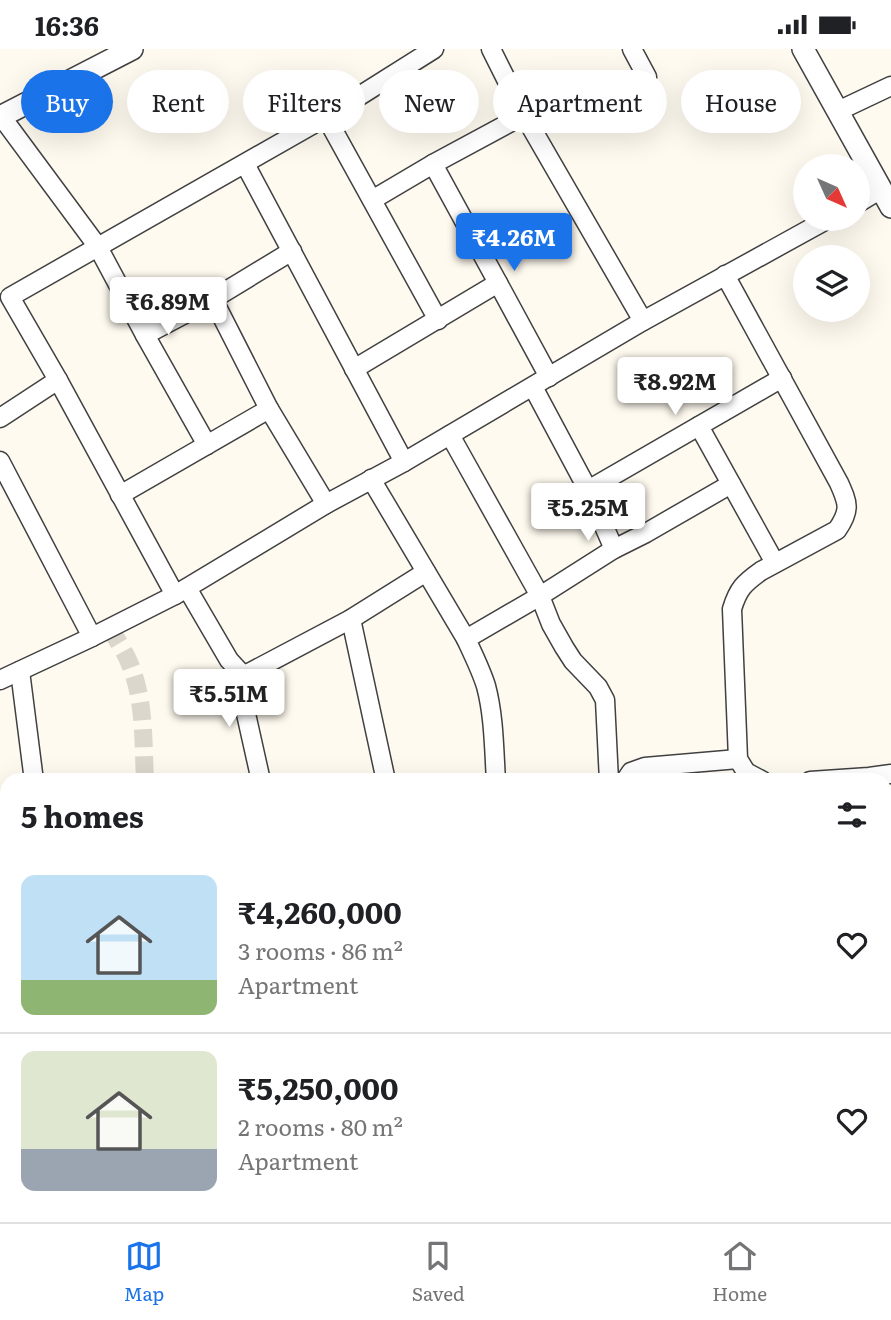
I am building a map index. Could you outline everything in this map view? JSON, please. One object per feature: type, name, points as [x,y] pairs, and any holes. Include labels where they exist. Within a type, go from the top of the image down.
[{"type":"street","points":[[132,49],[1,117],[98,247],[207,445]]},
{"type":"street","points":[[365,92],[434,49]]},
{"type":"street","points":[[491,49],[502,70]]},
{"type":"street","points":[[632,49],[644,70]]},
{"type":"street","points":[[803,49],[886,198]]},
{"type":"street","points":[[838,111],[891,86]]},
{"type":"street","points":[[372,199],[493,132]]},
{"type":"street","points":[[298,133],[5,300],[58,380],[120,495],[181,592],[241,673],[254,672],[351,619],[426,572]]},
{"type":"street","points":[[335,133],[438,320]]},
{"type":"street","points":[[534,133],[643,321]]},
{"type":"street","points":[[245,164],[404,462]]},
{"type":"street","points":[[433,164],[549,377]]},
{"type":"street","points":[[0,680],[181,592],[326,504],[404,462],[643,321],[806,231]]},
{"type":"street","points":[[145,335],[213,299],[292,251]]},
{"type":"street","points":[[725,275],[839,482],[847,502],[846,518],[837,530],[761,571],[742,586],[737,594],[732,609],[738,759],[748,773]]},
{"type":"street","points":[[354,369],[498,283]]},
{"type":"street","points":[[213,299],[268,409],[326,504]]},
{"type":"street","points":[[588,490],[782,378]]},
{"type":"street","points":[[0,418],[58,380]]},
{"type":"street","points":[[533,387],[588,490],[614,549]]},
{"type":"street","points":[[120,495],[268,409]]},
{"type":"street","points":[[699,426],[775,563]]},
{"type":"street","points":[[450,435],[540,596],[551,624],[568,654],[598,687],[604,700],[609,773]]},
{"type":"street","points":[[0,461],[92,637]]},
{"type":"street","points":[[371,479],[478,663],[491,709],[495,773]]},
{"type":"street","points":[[466,639],[614,549],[731,484]]},
{"type":"street","points":[[351,619],[384,773]]},
{"type":"street","points":[[236,669],[259,773]]},
{"type":"street","points":[[20,671],[33,773]]},
{"type":"street","points":[[630,773],[645,767],[738,759]]},
{"type":"tunnel","points":[[110,628],[129,662],[138,691],[145,773]]}]
